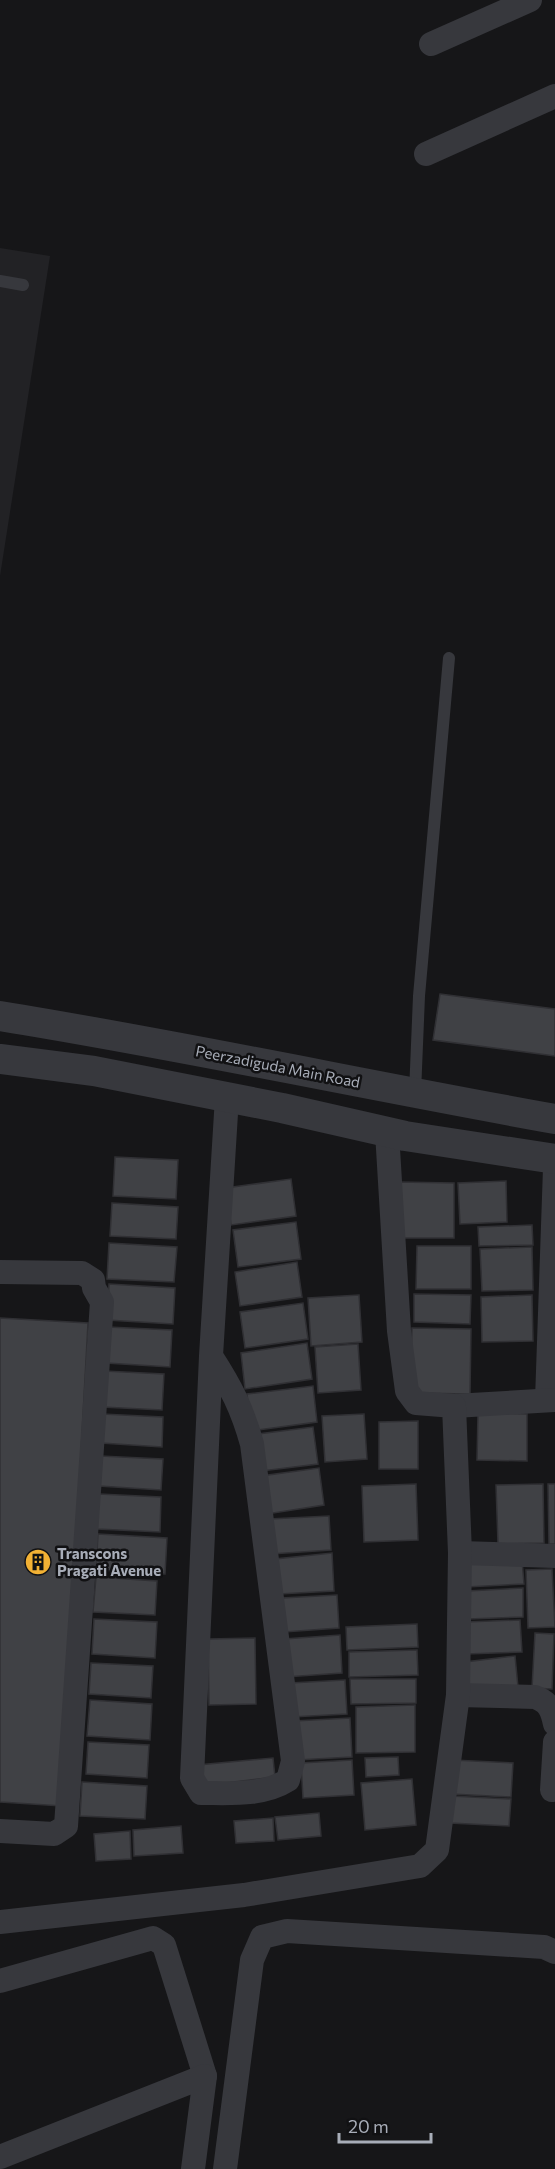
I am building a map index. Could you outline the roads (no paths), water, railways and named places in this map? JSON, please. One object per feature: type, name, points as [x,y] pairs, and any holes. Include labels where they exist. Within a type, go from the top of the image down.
[{"type":"street","points":[[431,44],[531,0]]},
{"type":"street","points":[[426,154],[555,96]]},
{"type":"street","name":"Peerzadiguda Main Road","points":[[0,1016],[230,1056],[415,1094],[555,1119]]},
{"type":"street","points":[[0,1059],[94,1071],[387,1132],[555,1159]]},
{"type":"street","points":[[211,1356],[243,1409],[252,1444],[293,1761],[288,1780],[277,1787],[248,1792],[201,1793],[192,1778],[211,1356],[227,1097]]},
{"type":"street","points":[[387,1132],[399,1330],[407,1391],[416,1403],[454,1406],[551,1400],[555,1168]]},
{"type":"street","points":[[0,1272],[82,1273],[93,1280],[94,1288],[102,1302],[66,1826],[54,1834],[0,1831]]},
{"type":"street","points":[[0,1922],[244,1895],[420,1866],[437,1850],[458,1695],[460,1553],[454,1406]]},
{"type":"street","points":[[460,1553],[555,1557]]},
{"type":"street","points":[[458,1695],[535,1697],[544,1700],[552,1710],[555,1724]]},
{"type":"street","points":[[552,1790],[555,1742]]},
{"type":"street","points":[[225,2169],[252,1960],[262,1937],[287,1931],[544,1947],[555,1952]]},
{"type":"street","points":[[0,1981],[153,1938],[164,1945],[205,2076],[193,2169]]},
{"type":"street","points":[[0,2157],[205,2076]]},
{"type":"lane","points":[[0,281],[23,285]]},
{"type":"lane","points":[[415,1094],[419,996],[449,658]]},
{"type":"place","name":"Transcons Pragati Avenue","points":[[38,1562]]}]
